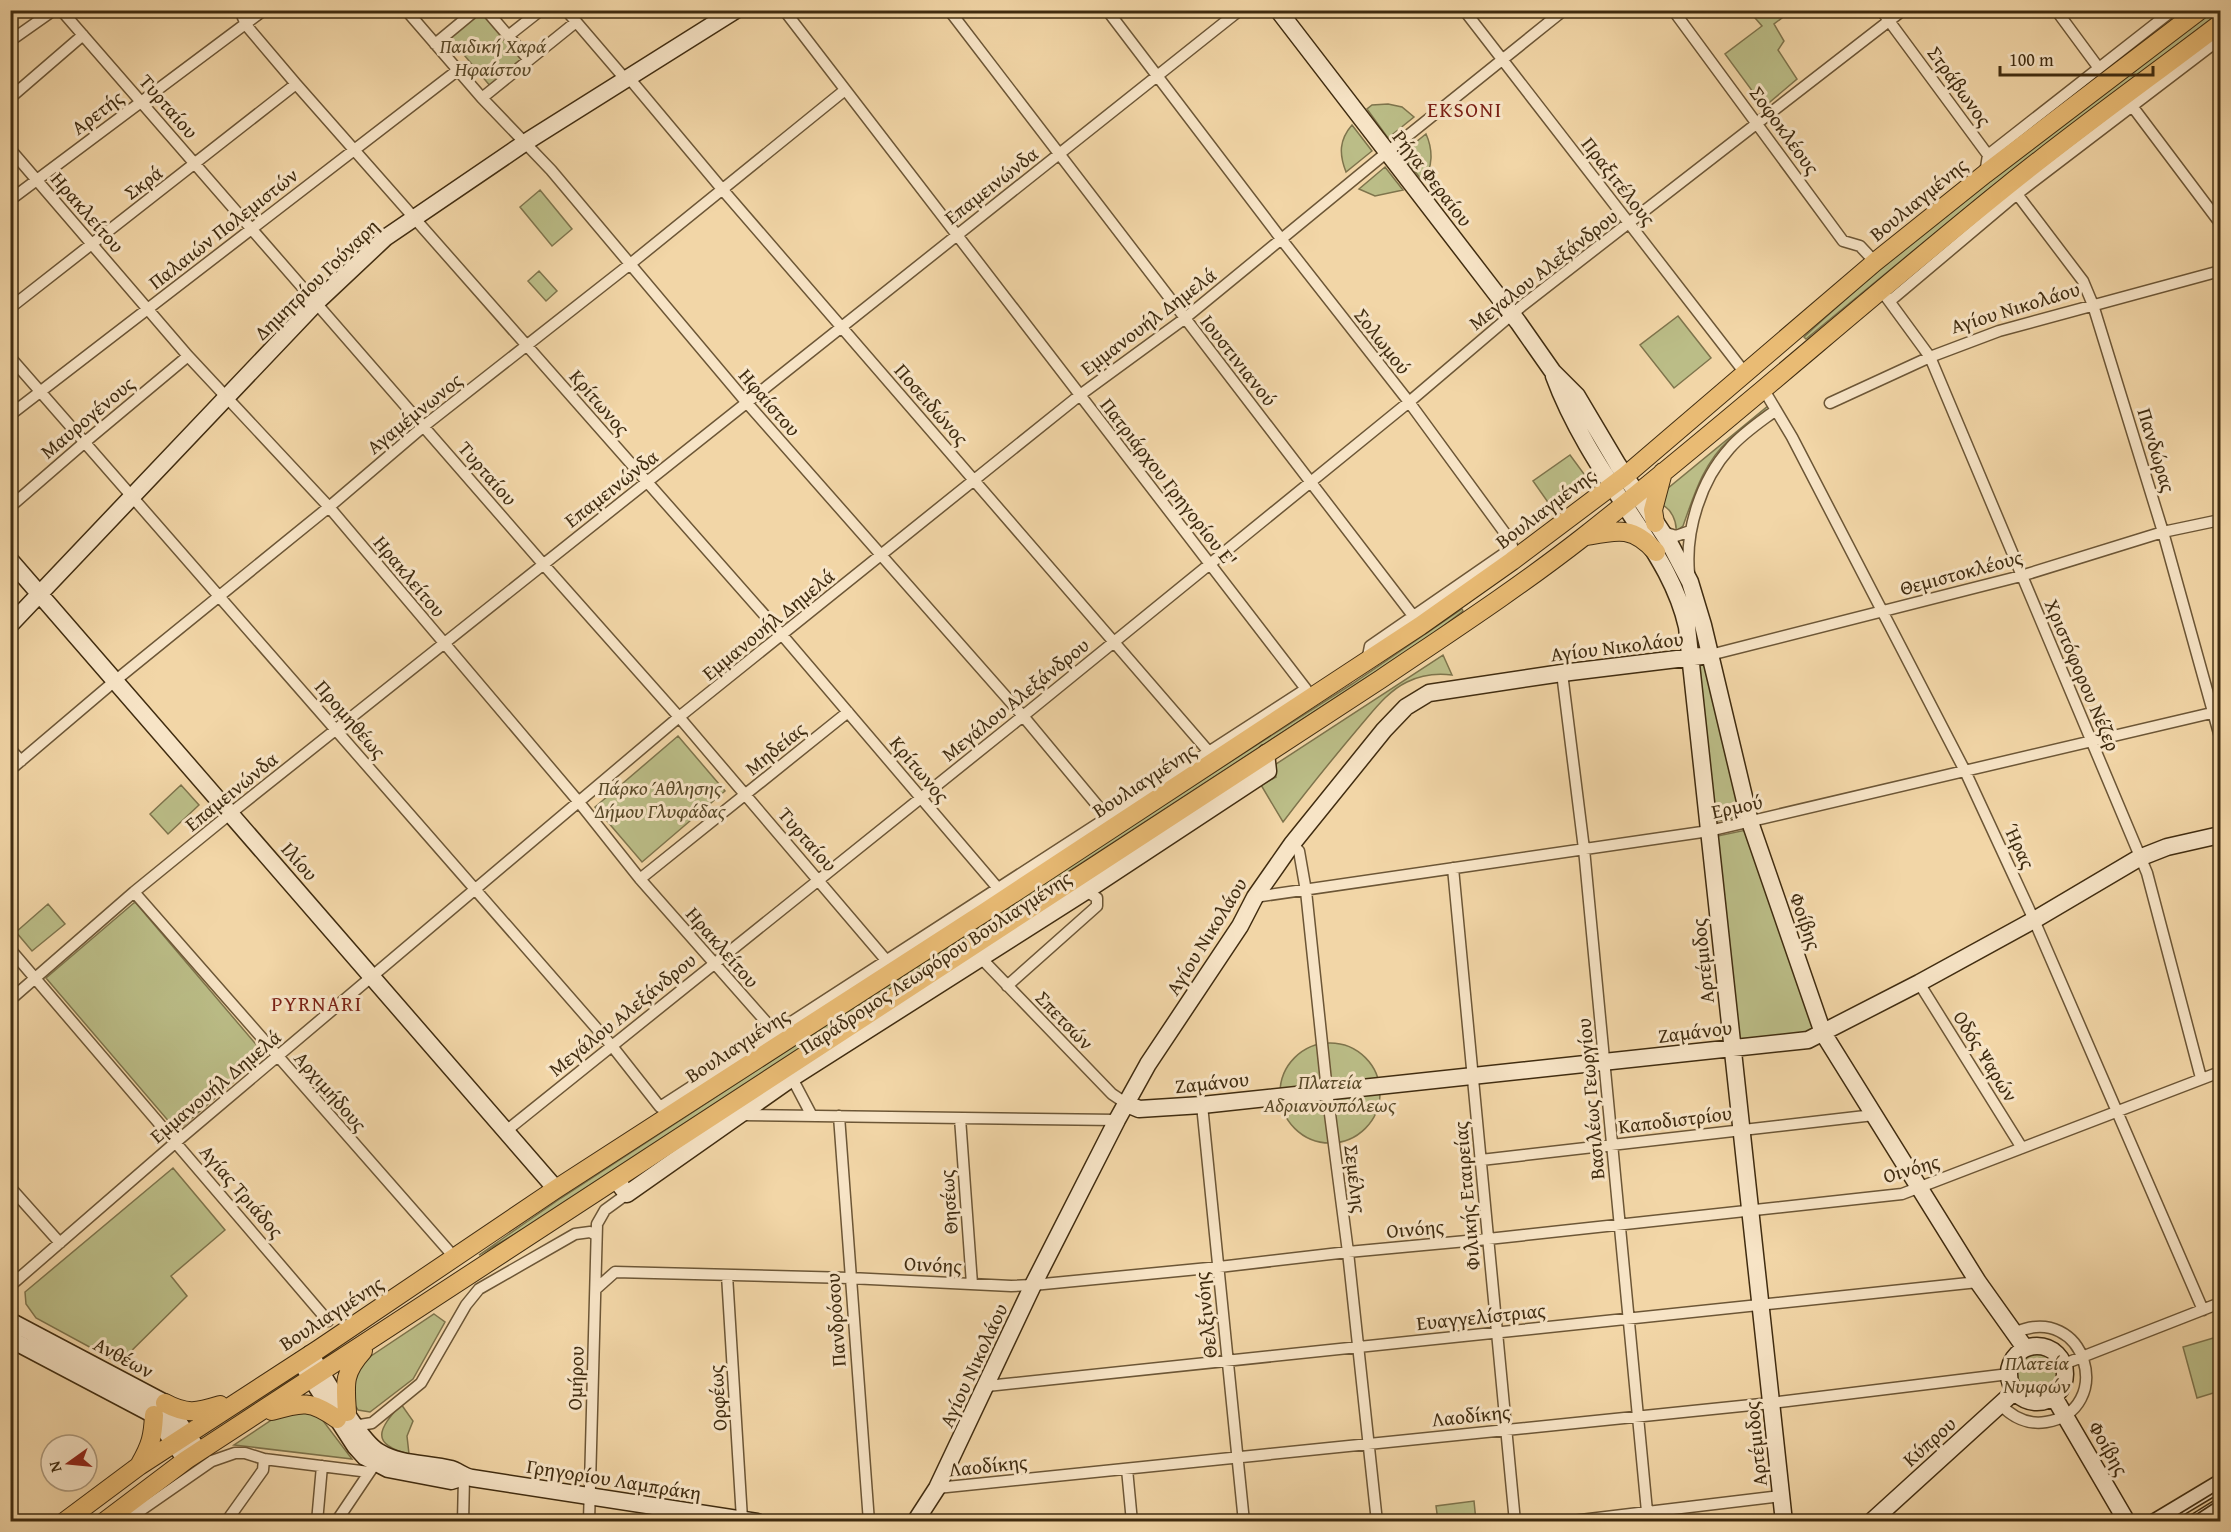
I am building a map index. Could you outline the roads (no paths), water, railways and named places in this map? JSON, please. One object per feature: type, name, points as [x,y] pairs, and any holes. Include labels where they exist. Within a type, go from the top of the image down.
[{"type":"main road","name":"Βουλιαγμένης","points":[[64,1521],[139,1466],[305,1358],[1002,893],[1195,767],[1367,661],[1512,561],[1618,481],[1875,262],[1985,174],[2200,10]]},
{"type":"main road","points":[[104,1521],[193,1456],[316,1375],[380,1334],[474,1282],[622,1187],[1012,928],[1266,753],[1527,579],[1885,296],[2009,184],[2220,24]]},
{"type":"main road","points":[[2046,110],[2069,110]]},
{"type":"main road","points":[[1658,527],[1653,510],[1664,471]]},
{"type":"main road","points":[[1582,537],[1622,530],[1644,539],[1656,552]]},
{"type":"main road","points":[[1484,567],[1512,561]]},
{"type":"main road","points":[[253,1416],[303,1403],[346,1418],[346,1378],[349,1369],[380,1334]]},
{"type":"main road","points":[[139,1466],[150,1446],[159,1409],[200,1412],[239,1400]]},
{"type":"street","points":[[10,41],[54,10]]},
{"type":"street","name":"Τυρταίου","points":[[62,10],[679,717],[886,960]]},
{"type":"street","name":"Κρίτωνος","points":[[240,10],[246,25],[296,84],[783,636],[1002,893]]},
{"type":"street","name":"Αρετής","points":[[10,200],[264,10]]},
{"type":"street","name":"Ηφαίστου","points":[[406,10],[483,98],[526,142],[747,403],[1023,716],[1107,817]]},
{"type":"street","points":[[435,44],[476,10]]},
{"type":"street","points":[[486,10],[529,60]]},
{"type":"street","points":[[508,36],[541,10]]},
{"type":"street","name":"Ποσειδώνος","points":[[566,10],[1209,752]]},
{"type":"street","name":"Δημητρίου Γούναρη","points":[[10,625],[317,304],[377,245],[526,142],[736,10]]},
{"type":"street","name":"Πατριάρχου Γρηγορίου E'","points":[[784,10],[1306,689],[1209,752]]},
{"type":"street","name":"Ιουστινιανού","points":[[949,10],[1414,617]]},
{"type":"street","name":"Σολωμού","points":[[1107,10],[1156,77],[1408,402],[1510,540],[1512,546],[1509,550],[1370,646],[1367,661]]},
{"type":"street","name":"Επαμεινώνδα","points":[[10,1000],[134,892],[231,813],[1240,10]]},
{"type":"street","name":"Ρήγα Φεραίου","points":[[1278,10],[1512,314],[1553,372],[1577,396],[1618,481]]},
{"type":"street","name":"Πραξιτέλους","points":[[1464,10],[1745,373]]},
{"type":"street","name":"Εμμανουήλ Δημελά","points":[[10,1286],[277,1056],[679,717],[783,636],[1080,395],[1184,319],[1564,10]]},
{"type":"street","name":"Σοφοκλέους","points":[[1673,10],[1843,241],[1860,246],[1875,262]]},
{"type":"street","name":"Στράβωνος","points":[[1881,10],[1988,154]]},
{"type":"street","name":"Μεγαλου Αλεξάνδρου","points":[[1209,563],[1408,402],[1512,314],[1903,10]]},
{"type":"street","points":[[2056,10],[2098,67]]},
{"type":"street","points":[[1985,174],[1988,154],[2173,10]]},
{"type":"street","points":[[483,98],[576,22]]},
{"type":"street","points":[[10,98],[83,35]]},
{"type":"street","points":[[1885,296],[2220,39]]},
{"type":"street","name":"Παλαιών Πολεμιστών","points":[[10,415],[458,70]]},
{"type":"street","name":"Σκρά","points":[[10,308],[296,84]]},
{"type":"street","name":"Αγαμέμνωνος","points":[[10,770],[424,426],[629,265],[845,90]]},
{"type":"street","points":[[2132,106],[2220,223]]},
{"type":"street","name":"Ηρακλείτου","points":[[10,149],[188,356],[328,507],[578,801],[640,879],[775,1032]]},
{"type":"street","name":"Πανδώρας","points":[[2017,194],[2083,281],[2093,305],[2217,712],[2220,737]]},
{"type":"street","name":"Αγίου Νικολάου","points":[[1830,403],[1930,357],[1999,331],[2220,272]]},
{"type":"street","name":"Χριστόφορου Νέζερ","points":[[1885,296],[1930,357],[2147,873],[2201,1078]]},
{"type":"street","name":"Μαυρογένους","points":[[10,507],[188,356]]},
{"type":"street","name":"Προμηθέως","points":[[10,357],[612,1046],[660,1107],[775,1032]]},
{"type":"street","name":"Ήρας","points":[[1764,390],[1792,437],[1965,771],[2034,920],[2203,1310]]},
{"type":"street","points":[[1690,582],[1688,556],[1690,531],[1702,494],[1722,457],[1744,435],[1776,410]]},
{"type":"street","name":"Φοίβης","points":[[1618,481],[1630,499],[1658,527],[1690,582],[1697,602],[1750,822],[1823,1033],[1978,1282],[2025,1348]]},
{"type":"street","name":"Αρτέμιδος","points":[[1630,499],[1676,590],[1683,609],[1784,1521]]},
{"type":"street","name":"Θεμιστοκλέους","points":[[1710,655],[2021,576],[2163,532],[2220,520]]},
{"type":"street","points":[[1658,527],[1676,536],[1690,531]]},
{"type":"street","name":"Ιλίου","points":[[10,560],[556,1189]]},
{"type":"street","name":"Μεγάλου Αλεξάνδρου","points":[[506,1131],[921,799],[1209,563]]},
{"type":"street","name":"Αγίου Νικολάου","points":[[915,1521],[937,1488],[1033,1285],[1148,1064],[1240,926],[1255,897],[1292,844],[1383,730],[1406,707],[1429,693],[1562,673],[1710,655]]},
{"type":"street","name":"Βασιλέως Γεωργίου","points":[[1562,673],[1584,849],[1648,1516]]},
{"type":"street","name":"Μηδείας","points":[[640,879],[848,712]]},
{"type":"street","name":"Ερμού","points":[[1255,897],[1709,831],[2217,712]]},
{"type":"street","points":[[10,749],[21,761]]},
{"type":"street","points":[[1070,849],[1107,817],[1195,767],[1209,752]]},
{"type":"street","name":"Παράδρομος Λεωφόρου Βουλιαγμένης","points":[[622,1187],[738,1115],[980,957],[1012,928],[1086,891],[1268,771],[1266,753]]},
{"type":"street","name":"Ζαμάνου","points":[[1126,1104],[1139,1109],[1202,1104],[1808,1040],[2034,920],[2139,858],[2167,847],[2220,835]]},
{"type":"street","name":"Σεμέλης","points":[[1292,844],[1299,851],[1306,891],[1377,1521]]},
{"type":"street","name":"Φιλικής Εταιρείας","points":[[1453,868],[1515,1521]]},
{"type":"street","points":[[1007,986],[1097,906],[1097,898],[1086,891]]},
{"type":"street","name":"Αρχιμήδους","points":[[134,892],[455,1258]]},
{"type":"street","points":[[775,1032],[886,960],[1002,893]]},
{"type":"street","name":"Αγίας Τριάδος","points":[[10,948],[328,1321]]},
{"type":"street","name":"Σπετσών","points":[[980,957],[1112,1094],[1126,1104]]},
{"type":"street","name":"Οδóς Ψαρών","points":[[1919,983],[2022,1148]]},
{"type":"street","name":"Οινόης","points":[[596,1288],[615,1272],[1033,1285],[1902,1194],[2220,1072]]},
{"type":"street","points":[[792,1078],[812,1116]]},
{"type":"street","name":"Θελξινόης","points":[[1202,1104],[1244,1521]]},
{"type":"street","name":"Καποδιστρίου","points":[[1481,1160],[1874,1114]]},
{"type":"street","points":[[738,1115],[1117,1120]]},
{"type":"street","name":"Πανδρόσου","points":[[839,1116],[869,1521]]},
{"type":"street","name":"Θησέως","points":[[960,1118],[972,1284]]},
{"type":"street","points":[[10,1186],[60,1243]]},
{"type":"street","points":[[346,1418],[366,1425],[379,1419],[421,1383],[466,1305],[474,1282],[575,1234],[590,1232],[596,1235],[601,1216],[622,1187]]},
{"type":"street","name":"Ομήρου","points":[[589,1521],[596,1235]]},
{"type":"street","name":"Ορφέως","points":[[727,1275],[749,1520]]},
{"type":"street","name":"Ευαγγελίστριας","points":[[987,1386],[1978,1282]]},
{"type":"street","points":[[2064,1364],[2220,1303]]},
{"type":"street","name":"Ανθέων","points":[[10,1321],[159,1409],[193,1456]]},
{"type":"street","points":[[2000,1404],[2014,1416],[2030,1422],[2048,1422],[2065,1415],[2077,1404],[2084,1389],[2086,1372],[2083,1356],[2071,1339],[2054,1329],[2034,1326],[2014,1333]]},
{"type":"street","name":"Ανθέων","points":[[10,1339],[159,1409]]},
{"type":"street","points":[[2037,1345],[2049,1348],[2059,1355],[2064,1364],[2064,1382],[2054,1397],[2037,1402],[2029,1401],[2015,1391],[2009,1374],[2013,1359],[2025,1348],[2037,1345]]},
{"type":"street","name":"Γρηγορίου Λαμπράκη","points":[[305,1358],[346,1418],[355,1446],[374,1463]]},
{"type":"street","name":"Λαοδίκης","points":[[937,1488],[1771,1403],[2009,1374]]},
{"type":"street","name":"Κύπρου","points":[[1871,1521],[2015,1391]]},
{"type":"street","name":"Φοίβης","points":[[2054,1397],[2127,1521]]},
{"type":"street","points":[[336,1521],[374,1463],[374,1433],[379,1419]]},
{"type":"street","name":"Γρηγορίου Λαμπράκη","points":[[124,1521],[212,1461],[235,1453],[245,1453],[264,1460],[322,1466],[405,1461],[453,1470],[464,1477],[749,1520]]},
{"type":"street","points":[[226,1521],[263,1470],[264,1460]]},
{"type":"street","points":[[317,1521],[322,1466]]},
{"type":"street","points":[[1126,1469],[1132,1521]]},
{"type":"street","points":[[464,1477],[464,1521]]},
{"type":"street","points":[[2156,1521],[2220,1483]]},
{"type":"street","name":"Αγίου Νικολάου","points":[[929,1521],[937,1488]]},
{"type":"street","points":[[1564,1521],[1648,1516],[1781,1496]]},
{"type":"street","points":[[2196,1521],[2220,1507]]},
{"type":"tram line","points":[[2166,1522],[2220,1489]]},
{"type":"tram line","points":[[2185,1522],[2220,1499]]},
{"type":"district","name":"EKSONI","points":[[1465,109]]},
{"type":"district","name":"PYRNARI","points":[[317,1003]]},
{"type":"park label","name":"Παιδική Χαρά Ηφαίστου","points":[[493,56]]},
{"type":"park label","name":"Πάρκο Άθλησης Δήμου Γλυφάδας","points":[[660,798]]},
{"type":"park label","name":"Πλατεία Αδριανουπόλεως","points":[[1330,1092]]},
{"type":"park label","name":"Πλατεία Νυμφών","points":[[2037,1374]]}]
